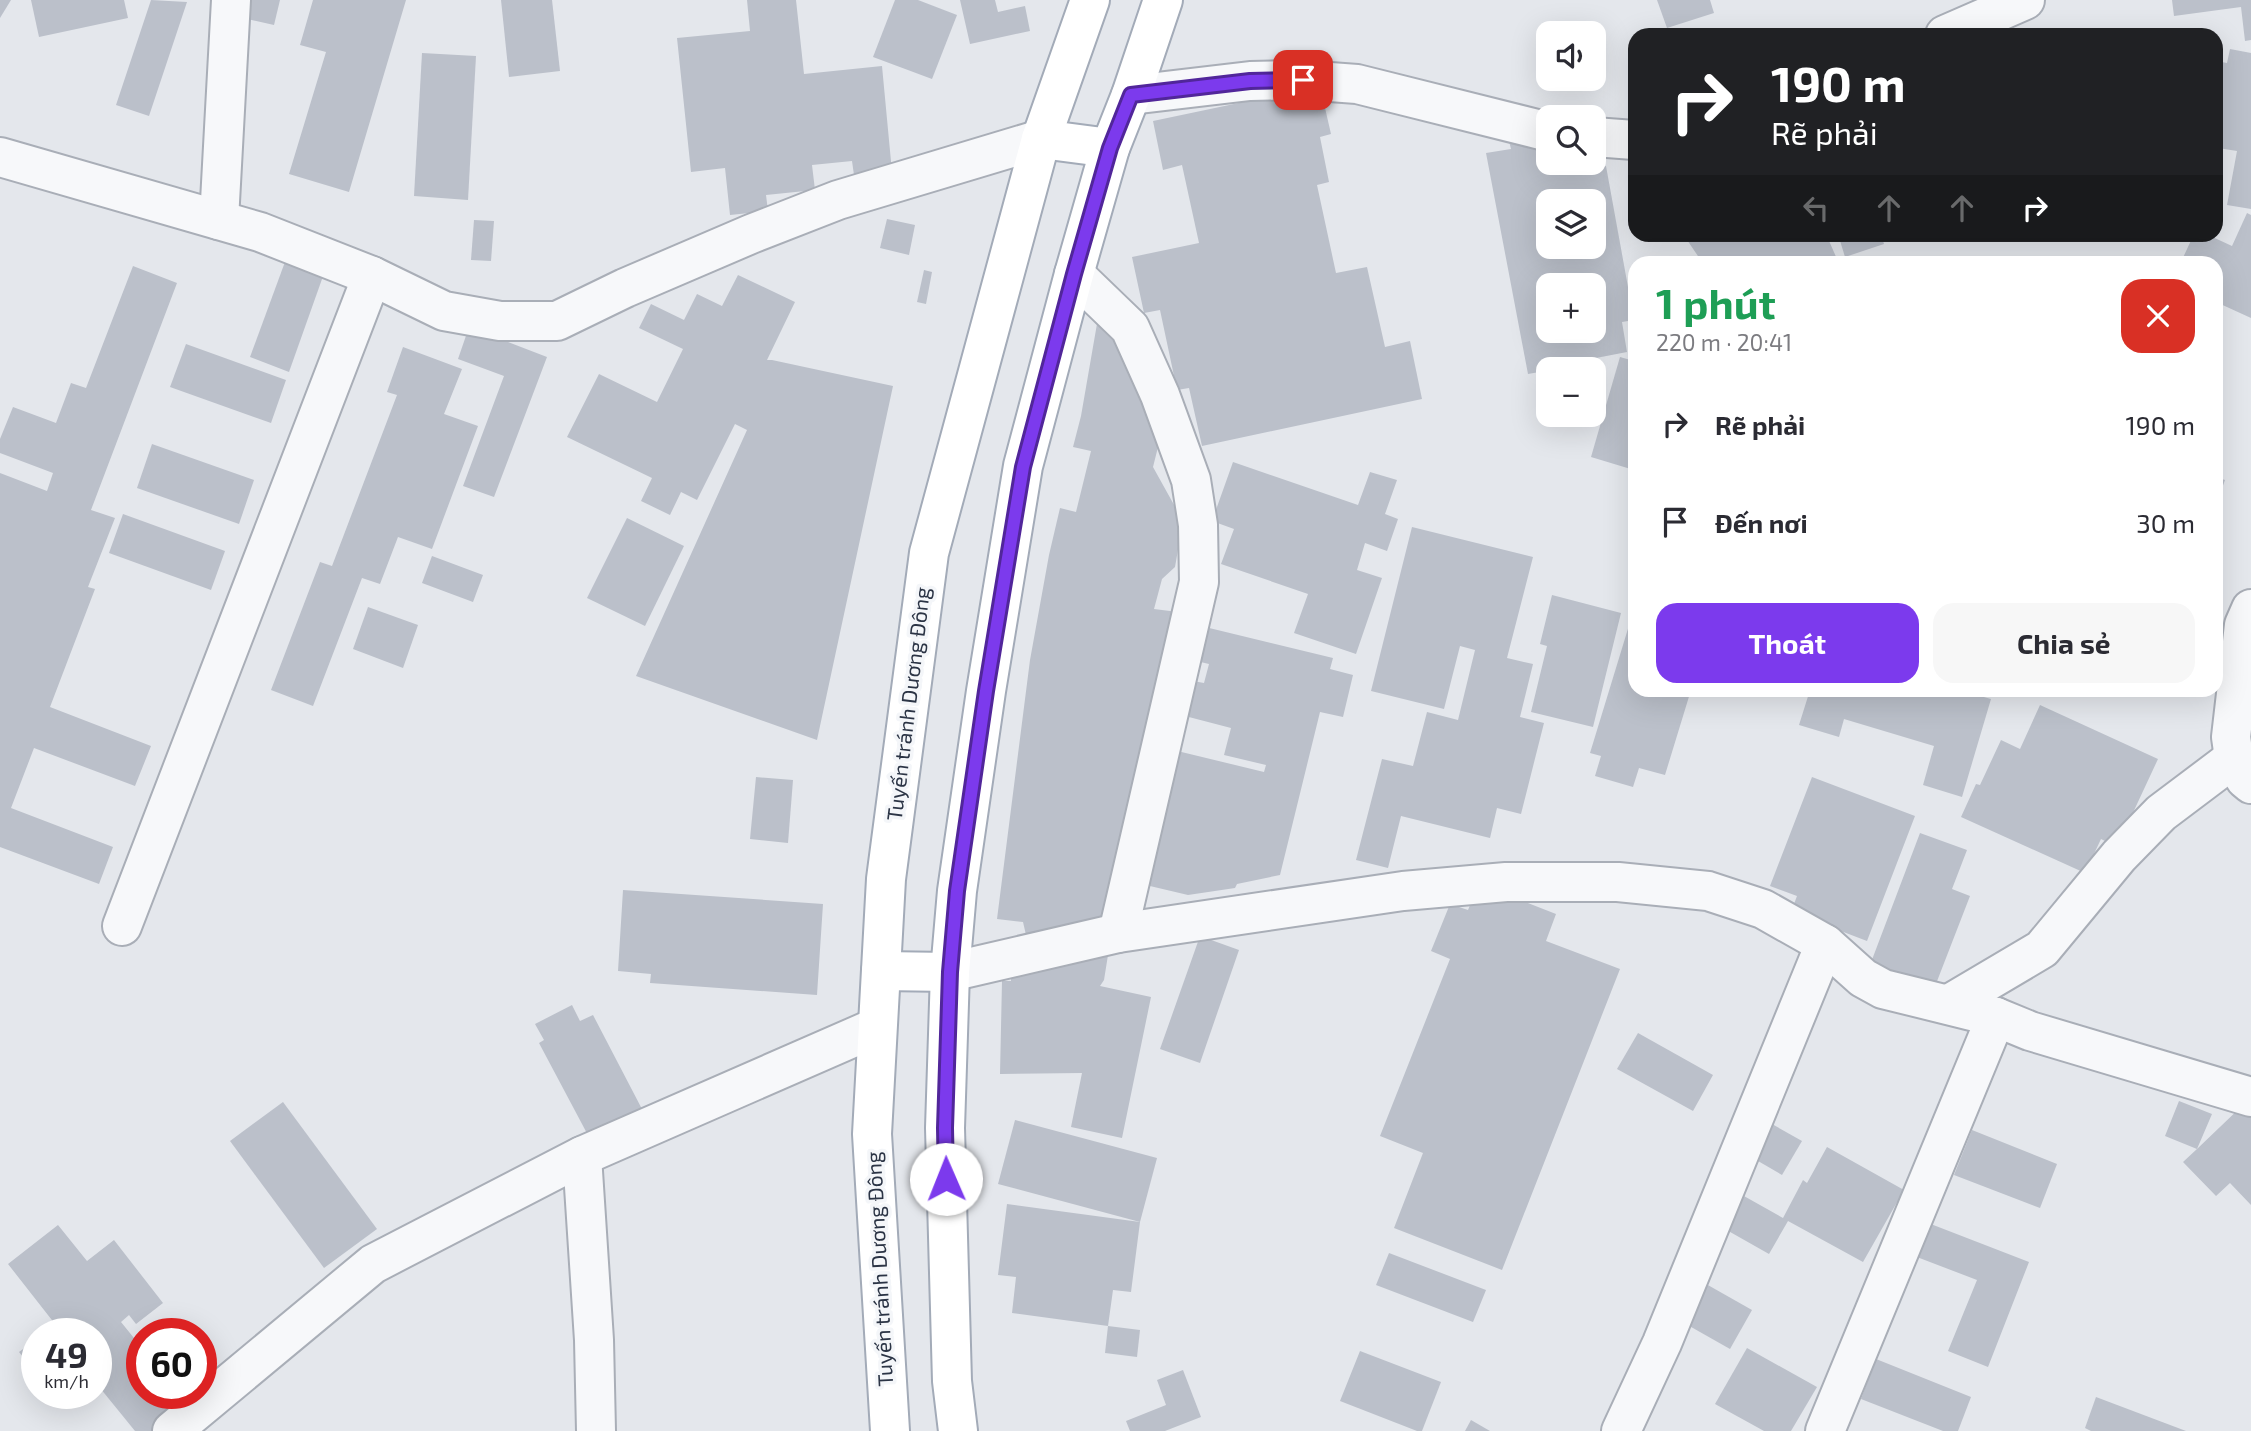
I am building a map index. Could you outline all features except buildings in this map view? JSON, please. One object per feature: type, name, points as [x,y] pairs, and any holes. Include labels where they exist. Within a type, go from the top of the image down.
[{"type":"main road","name":"Tuyến tránh Dương Đông","points":[[890,1431],[872,1134],[886,879],[929,553],[1041,139],[1090,0]]},
{"type":"main road","points":[[958,1431],[952,1381],[945,1128],[950,972],[957,891],[986,691],[1023,467],[1110,148],[1163,0]]},
{"type":"main road","points":[[1041,139],[1110,148]]},
{"type":"main road","points":[[881,971],[950,972]]},
{"type":"street","points":[[219,220],[231,0]]},
{"type":"street","points":[[1961,28],[2025,0]]},
{"type":"street","points":[[1131,95],[1250,81],[1303,80],[1357,84],[1536,129]]},
{"type":"street","points":[[1606,138],[1628,139]]},
{"type":"street","points":[[0,157],[260,232],[372,276],[444,311],[500,321],[558,321],[625,288],[838,200],[1041,139]]},
{"type":"street","points":[[1074,274],[1130,328],[1160,395],[1191,480],[1198,525],[1199,582],[1118,933]]},
{"type":"street","points":[[122,926],[372,276]]},
{"type":"street","points":[[1949,1004],[2042,949],[2119,856],[2161,813],[2242,771],[2231,737],[2237,618]]},
{"type":"street","points":[[950,972],[1118,933],[1403,891],[1506,881],[1618,882],[1707,891],[1763,909],[1825,944],[1863,978],[1883,989],[1996,1017],[2030,1031],[2251,1097]]},
{"type":"street","points":[[1620,1431],[1662,1343],[1825,944]]},
{"type":"street","points":[[1825,1431],[1996,1017]]},
{"type":"street","points":[[172,1431],[373,1264],[582,1156],[877,1027]]},
{"type":"street","points":[[582,1156],[594,1340],[596,1431]]},
{"type":"route","points":[[946,1179],[950,972],[957,891],[986,691],[1023,467],[1110,148],[1131,95],[1250,81],[1303,80]]}]
